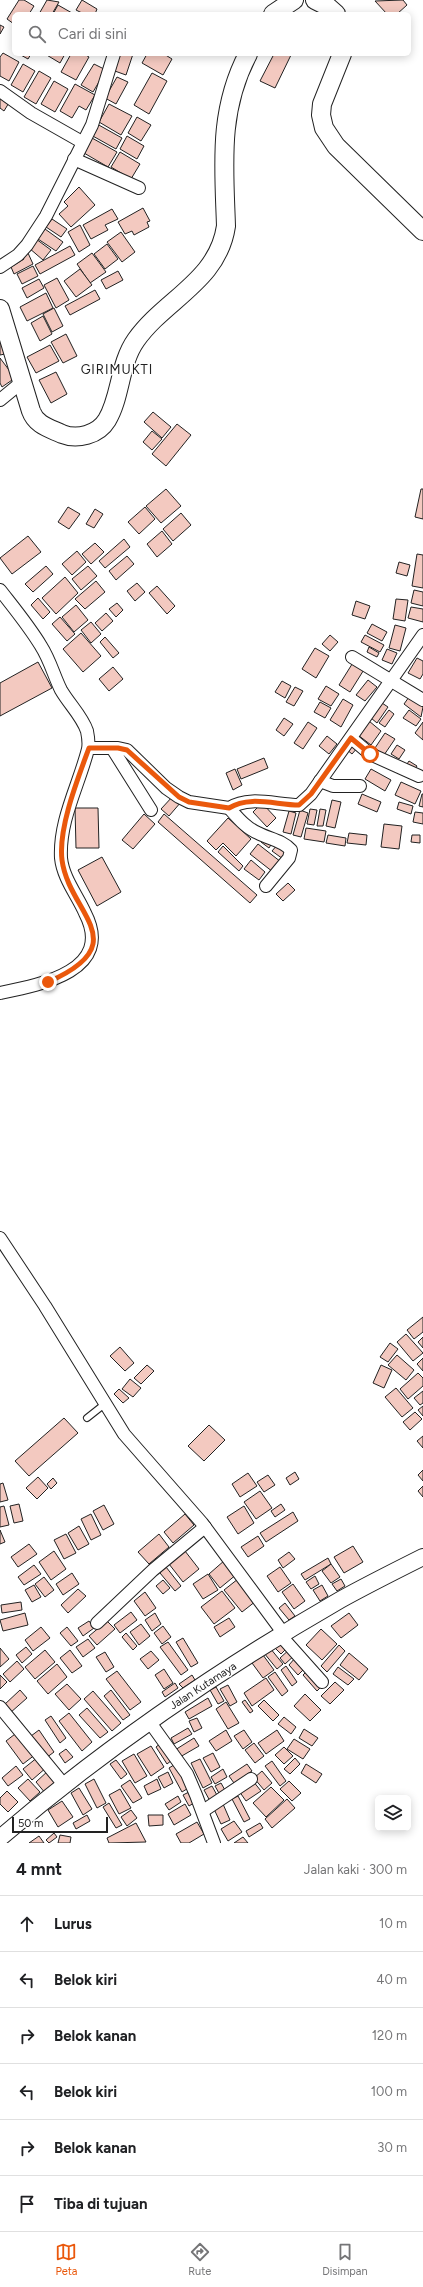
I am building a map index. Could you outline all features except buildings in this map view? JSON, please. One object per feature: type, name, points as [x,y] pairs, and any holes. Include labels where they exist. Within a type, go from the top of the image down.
[{"type":"main road","points":[[276,12],[294,0]]},
{"type":"main road","points":[[315,0],[327,6],[334,12]]},
{"type":"main road","points":[[0,309],[32,416],[43,426],[66,435],[78,437],[92,433],[106,422],[127,358],[136,341],[147,326],[203,274],[218,254],[224,241],[226,226],[224,136],[229,106],[247,56]]},
{"type":"main road","points":[[341,56],[322,104],[321,115],[324,128],[336,146],[423,231]]},
{"type":"main road","name":"Jalan Kutamaya","points":[[0,1838],[148,1721],[282,1635],[341,1600],[423,1557]]},
{"type":"street","points":[[0,267],[18,255],[36,232],[98,110],[113,56]]},
{"type":"street","points":[[0,91],[31,113],[82,142]]},
{"type":"street","points":[[74,159],[139,188]]},
{"type":"street","points":[[0,400],[22,382]]},
{"type":"street","points":[[0,590],[41,645],[62,691],[87,731],[89,748],[74,790],[63,833],[61,858],[65,874],[93,932],[91,946],[80,964],[48,982],[0,993]]},
{"type":"street","points":[[229,808],[238,803],[248,801],[299,805],[305,801],[392,682],[423,636]]},
{"type":"street","points":[[352,657],[423,700]]},
{"type":"street","points":[[351,738],[370,754],[419,776]]},
{"type":"street","points":[[89,748],[112,748],[127,750],[134,755],[166,788],[179,797],[189,802],[229,808],[252,830],[279,841],[290,850],[289,858],[266,886]]},
{"type":"street","points":[[112,748],[150,810]]},
{"type":"street","points":[[320,781],[333,786],[360,786]]},
{"type":"street","points":[[0,1238],[134,1448],[205,1527],[282,1635],[322,1682]]},
{"type":"street","points":[[97,1622],[153,1570],[205,1527]]},
{"type":"street","points":[[0,1707],[64,1786]]},
{"type":"street","points":[[148,1721],[187,1774],[203,1811],[214,1843]]},
{"type":"street","points":[[203,1811],[251,1779]]},
{"type":"lane","points":[[87,1418],[106,1403]]},
{"type":"district","name":"GIRIMUKTI","points":[[117,369]]},
{"type":"route","points":[[48,982],[80,964],[86,957],[93,939],[93,932],[89,920],[65,874],[61,858],[63,833],[74,790],[89,748],[118,748],[127,750],[134,755],[166,788],[179,797],[189,802],[214,807],[229,808],[238,803],[248,801],[299,805],[311,794],[351,738],[370,754]]}]
